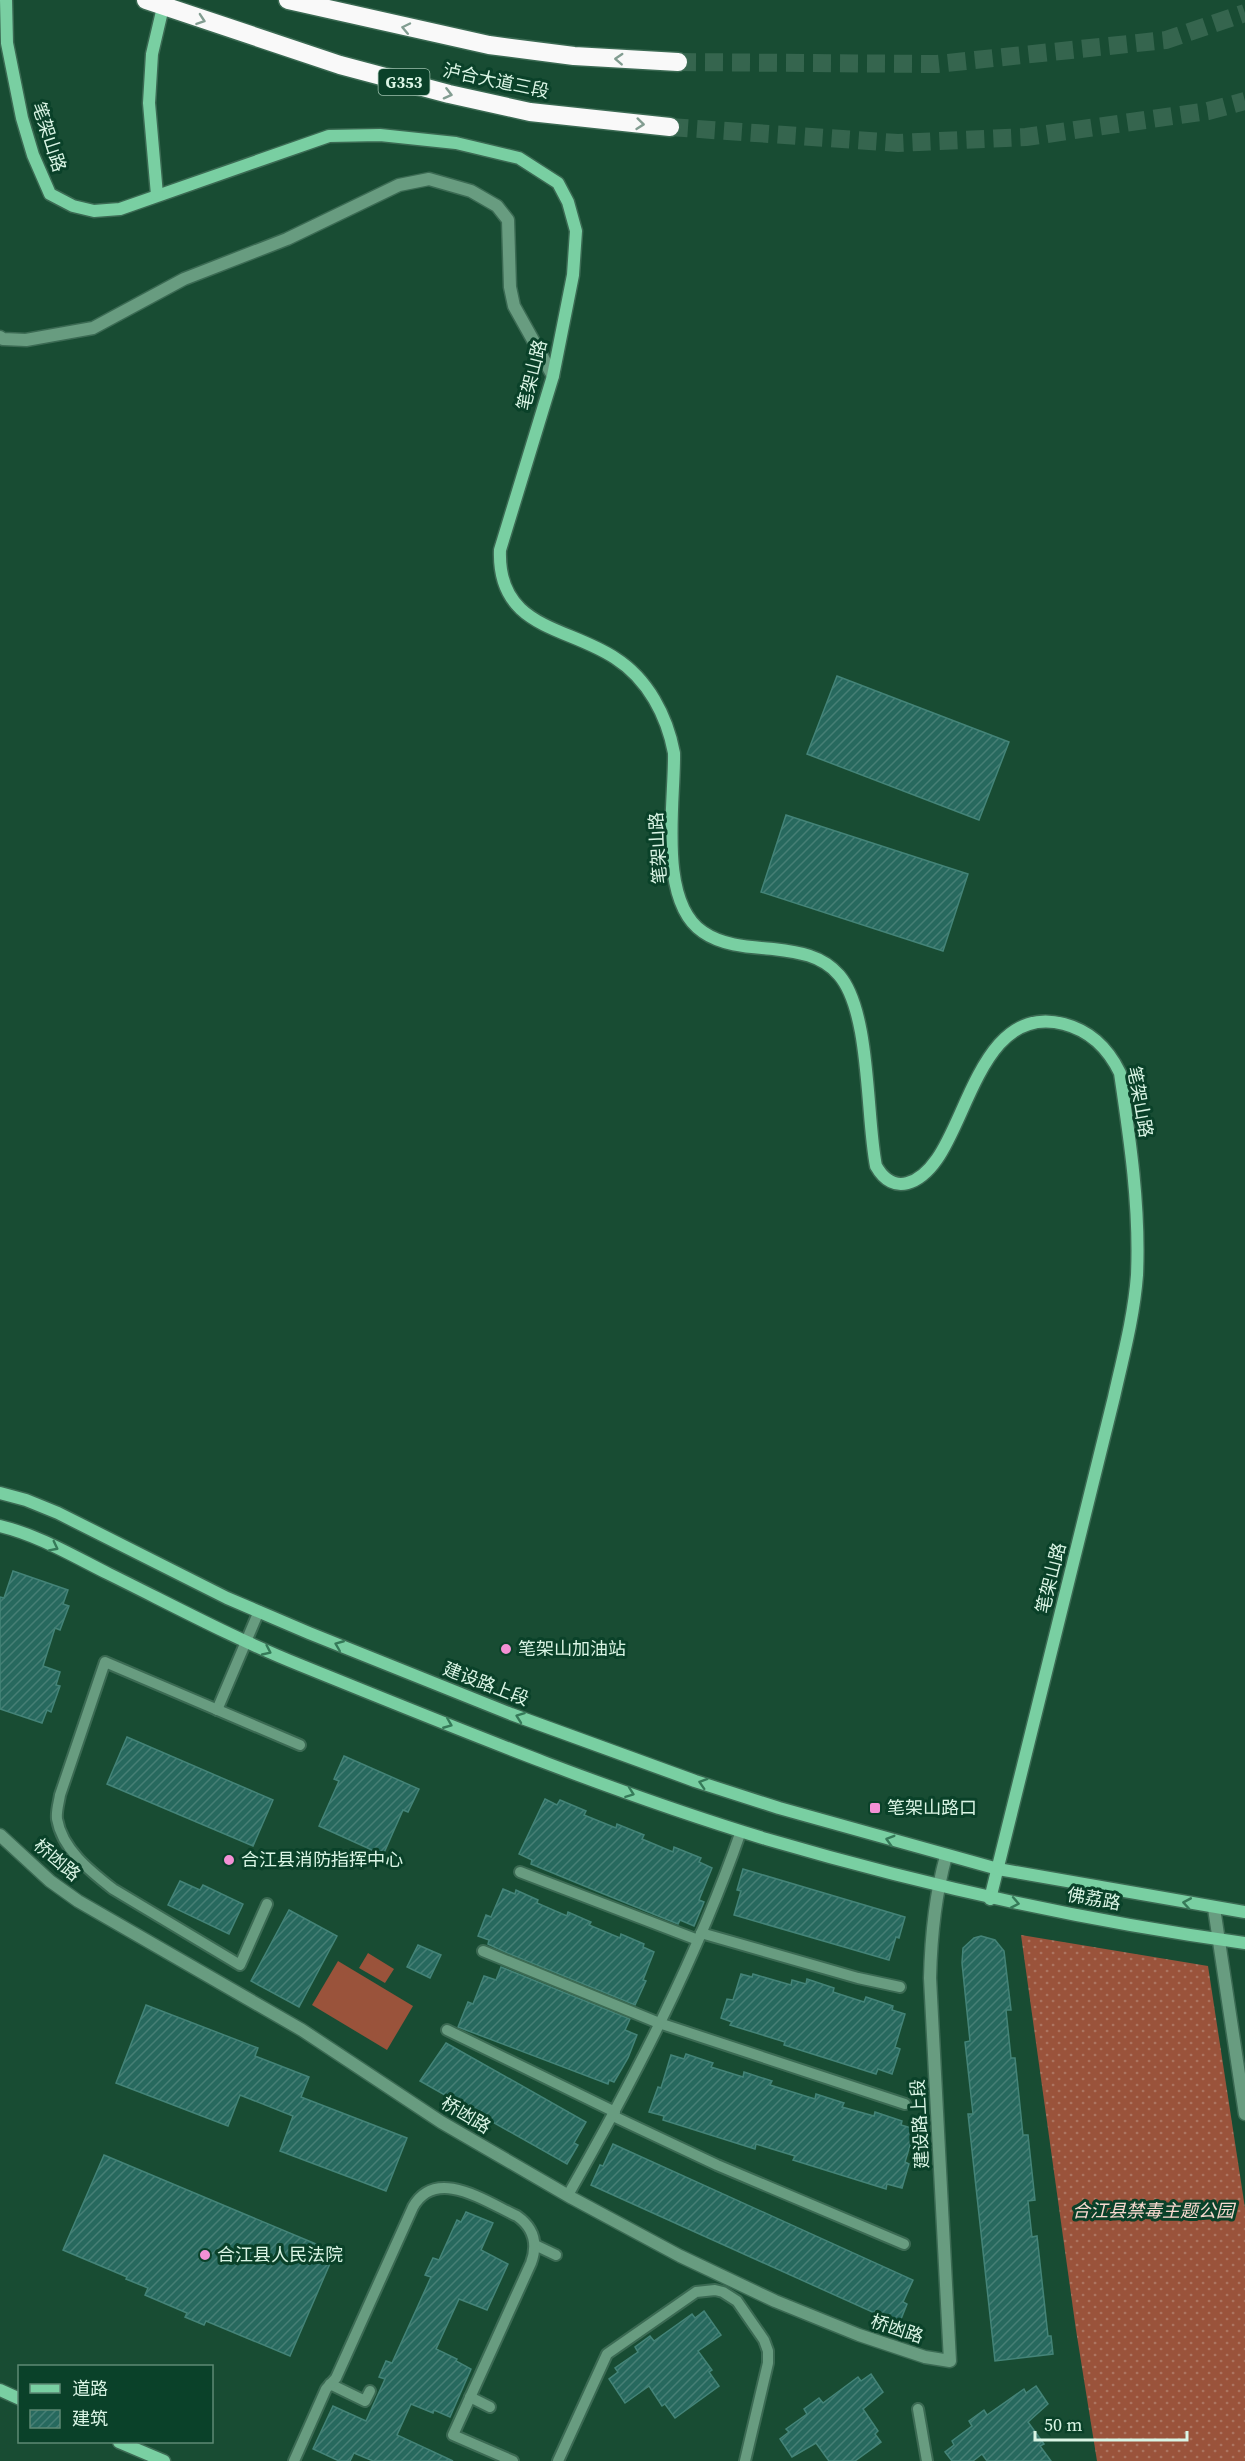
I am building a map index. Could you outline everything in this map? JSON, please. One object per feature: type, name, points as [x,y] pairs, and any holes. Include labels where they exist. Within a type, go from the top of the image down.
[{"type":"highway","name":"泸合大道三段","points":[[288,0],[489,45],[574,56],[678,62]]},
{"type":"highway","name":"泸合大道三段","points":[[154,3],[340,65],[450,94],[530,112],[670,127]]},
{"type":"main road","name":"笔架山路","points":[[6,0],[7,43],[22,118],[33,155],[50,194],[73,206],[94,212],[120,209],[329,136],[380,135],[456,142],[519,158],[558,183],[568,202],[576,231],[573,276],[554,376],[500,550],[501,572],[509,591],[521,609],[556,632],[604,651],[617,659],[640,680],[659,706],[674,753],[672,858],[675,882],[681,902],[695,925],[717,940],[731,944],[798,952],[829,964],[841,976],[856,1011],[874,1155],[880,1174],[885,1179],[900,1184],[919,1179],[928,1170],[938,1157],[982,1068],[1009,1034],[1023,1025],[1041,1021],[1057,1022],[1084,1032],[1108,1050],[1120,1073],[1138,1216],[1137,1277],[1130,1327],[990,1899]]},
{"type":"main road","points":[[154,3],[149,103],[157,195]]},
{"type":"main road","name":"建设路上段","points":[[0,1493],[26,1500],[58,1513],[227,1598],[511,1713],[653,1766],[779,1808],[946,1856]]},
{"type":"main road","points":[[0,1526],[43,1541],[296,1664],[499,1745],[631,1794],[741,1831],[938,1885]]},
{"type":"main road","name":"佛荔路","points":[[946,1856],[998,1869],[1245,1912]]},
{"type":"main road","name":"佛荔路","points":[[938,1885],[990,1899],[1245,1943]]},
{"type":"main road","points":[[0,2390],[18,2397]]},
{"type":"main road","points":[[121,2443],[164,2461]]},
{"type":"street","points":[[0,337],[26,339],[93,328],[184,279],[287,239],[399,185],[429,179],[471,191],[497,206],[508,220],[510,287],[514,306],[554,376]]},
{"type":"street","name":"桥凼路","points":[[0,1835],[50,1881],[78,1901],[302,2030],[441,2122],[568,2195],[680,2256],[775,2301],[859,2335],[925,2357],[950,2361]]},
{"type":"street","name":"建设路上段","points":[[946,1856],[938,1885],[930,1948],[930,1978],[950,2361]]},
{"type":"street","points":[[1214,1908],[1245,2114]]},
{"type":"lane","points":[[217,1710],[259,1611]]},
{"type":"lane","points":[[267,1904],[240,1965],[113,1889],[97,1877],[72,1852],[62,1834],[57,1817],[60,1795],[105,1662],[300,1745]]},
{"type":"lane","points":[[568,2195],[614,2114],[659,2023],[722,1886],[741,1831]]},
{"type":"lane","points":[[520,1872],[699,1936],[900,1987]]},
{"type":"lane","points":[[483,1951],[659,2023],[905,2104]]},
{"type":"lane","points":[[447,2030],[717,2165],[904,2244]]},
{"type":"lane","points":[[294,2461],[330,2384],[336,2378],[413,2207],[427,2191],[441,2187],[457,2189],[517,2216],[530,2229],[535,2245],[531,2263],[453,2435],[513,2461]]},
{"type":"lane","points":[[535,2245],[556,2255]]},
{"type":"lane","points":[[558,2461],[607,2354],[687,2296],[705,2290],[723,2292],[737,2301],[764,2340],[768,2351],[768,2363],[746,2461]]},
{"type":"lane","points":[[330,2384],[365,2401],[370,2391]]},
{"type":"lane","points":[[470,2397],[490,2407]]},
{"type":"lane","points":[[918,2409],[927,2461]]},
{"type":"green space","name":"合江县禁毒主题公园","points":[[1021,1935],[1208,1966],[1245,2208],[1245,2461],[1097,2461],[1076,2330]]},
{"type":"green space","points":[[368,1953],[394,1969],[385,1983],[359,1968]]},
{"type":"green space","points":[[338,1961],[413,2006],[387,2050],[312,2005]]},
{"type":"building","points":[[837,676],[1009,742],[979,820],[807,754]]},
{"type":"building","points":[[786,815],[968,874],[943,951],[761,892]]},
{"type":"building","points":[[13,1571],[68,1590],[63,1604],[69,1606],[60,1630],[55,1628],[43,1666],[60,1672],[56,1685],[60,1686],[51,1712],[47,1710],[42,1723],[0,1709],[0,1597],[4,1598]]},
{"type":"building","points":[[127,1737],[273,1800],[253,1846],[107,1784]]},
{"type":"building","points":[[344,1756],[419,1789],[408,1812],[403,1810],[383,1855],[319,1826],[339,1781],[334,1779]]},
{"type":"building","points":[[545,1799],[557,1805],[560,1800],[586,1811],[584,1815],[616,1828],[617,1824],[644,1835],[642,1839],[673,1852],[674,1847],[701,1858],[699,1862],[712,1868],[699,1900],[704,1902],[694,1926],[680,1920],[678,1924],[599,1892],[531,1864],[532,1860],[519,1854]]},
{"type":"building","points":[[743,1869],[905,1917],[889,1960],[734,1915],[741,1891],[737,1890]]},
{"type":"building","points":[[180,1881],[200,1890],[203,1885],[243,1904],[229,1934],[168,1905]]},
{"type":"building","points":[[503,1889],[515,1894],[516,1890],[538,1900],[537,1903],[567,1916],[568,1912],[591,1922],[589,1925],[620,1938],[621,1934],[644,1944],[643,1947],[654,1952],[643,1980],[646,1981],[635,2005],[507,1953],[488,1944],[489,1940],[478,1936],[486,1915],[491,1917]]},
{"type":"building","points":[[289,1910],[337,1936],[299,2007],[251,1981]]},
{"type":"building","points":[[981,1936],[995,1940],[1004,1951],[1011,2010],[1006,2010],[1011,2058],[1015,2058],[1023,2135],[1028,2135],[1035,2200],[1028,2201],[1032,2237],[1037,2236],[1048,2336],[1051,2336],[1053,2354],[995,2361],[968,2114],[973,2114],[965,2042],[970,2041],[962,1963],[963,1948],[974,1938]]},
{"type":"building","points":[[418,1945],[441,1955],[430,1978],[407,1967]]},
{"type":"building","points":[[501,1967],[630,2019],[625,2030],[637,2035],[628,2058],[614,2082],[609,2080],[608,2084],[458,2027],[468,2002],[473,2004],[484,1976],[496,1980]]},
{"type":"building","points":[[741,1974],[752,1977],[753,1974],[791,1985],[792,1980],[806,1984],[807,1979],[834,1988],[833,1992],[864,2002],[866,1997],[893,2006],[892,2010],[905,2014],[895,2047],[900,2049],[892,2074],[878,2069],[876,2074],[730,2025],[732,2022],[721,2018],[727,1999],[733,2000]]},
{"type":"building","points":[[146,2005],[258,2048],[255,2056],[309,2077],[301,2097],[407,2138],[386,2191],[280,2151],[293,2116],[240,2095],[228,2126],[116,2083]]},
{"type":"building","points":[[446,2043],[586,2122],[574,2143],[578,2145],[567,2164],[420,2081]]},
{"type":"building","points":[[686,2054],[713,2063],[711,2067],[743,2077],[744,2072],[772,2081],[770,2085],[815,2099],[816,2094],[844,2103],[842,2107],[874,2116],[875,2112],[902,2121],[901,2125],[915,2129],[905,2162],[909,2164],[902,2188],[887,2184],[886,2189],[793,2160],[795,2156],[756,2144],[755,2149],[663,2120],[664,2116],[649,2112],[658,2087],[661,2088],[671,2055],[684,2059]]},
{"type":"building","points":[[613,2144],[913,2280],[903,2302],[907,2304],[899,2324],[591,2185]]},
{"type":"building","name":"合江县人民法院","points":[[104,2155],[335,2252],[290,2356],[206,2321],[204,2325],[185,2317],[187,2313],[145,2295],[148,2288],[63,2250]]},
{"type":"building","points":[[466,2212],[493,2223],[481,2250],[508,2264],[487,2310],[459,2299],[436,2349],[471,2369],[450,2417],[411,2404],[397,2435],[453,2461],[373,2461],[354,2453],[350,2461],[339,2461],[313,2449],[333,2406],[366,2421],[385,2379],[379,2377],[386,2361],[392,2363],[431,2277],[425,2275],[433,2258],[439,2260],[457,2220],[461,2222]]},
{"type":"building","points":[[704,2311],[721,2335],[698,2351],[712,2370],[709,2372],[719,2386],[675,2418],[665,2404],[662,2406],[649,2386],[625,2403],[609,2379],[618,2372],[615,2368],[638,2352],[635,2347],[650,2336],[654,2341],[692,2314],[695,2318]]},
{"type":"building","points":[[871,2374],[883,2392],[863,2409],[878,2431],[875,2434],[881,2442],[855,2461],[829,2461],[816,2443],[792,2457],[780,2439],[789,2432],[786,2429],[807,2414],[804,2409],[819,2398],[823,2403],[858,2377],[861,2381]]},
{"type":"building","points":[[1036,2386],[1048,2404],[1028,2422],[1044,2444],[1040,2446],[1051,2461],[987,2461],[982,2454],[973,2461],[952,2461],[945,2452],[954,2445],[952,2441],[972,2426],[969,2421],[984,2410],[987,2415],[1024,2389],[1026,2393]]},
{"type":"tunnel","points":[[678,62],[937,64],[1166,40],[1245,13]]},
{"type":"tunnel","points":[[670,127],[898,143],[1026,137],[1208,111],[1245,101]]},
{"type":"place","name":"笔架山加油站","points":[[506,1649]]},
{"type":"place","name":"笔架山路口","points":[[875,1808]]},
{"type":"place","name":"合江县消防指挥中心","points":[[229,1860]]},
{"type":"place","name":"合江县人民法院","points":[[205,2255]]}]
